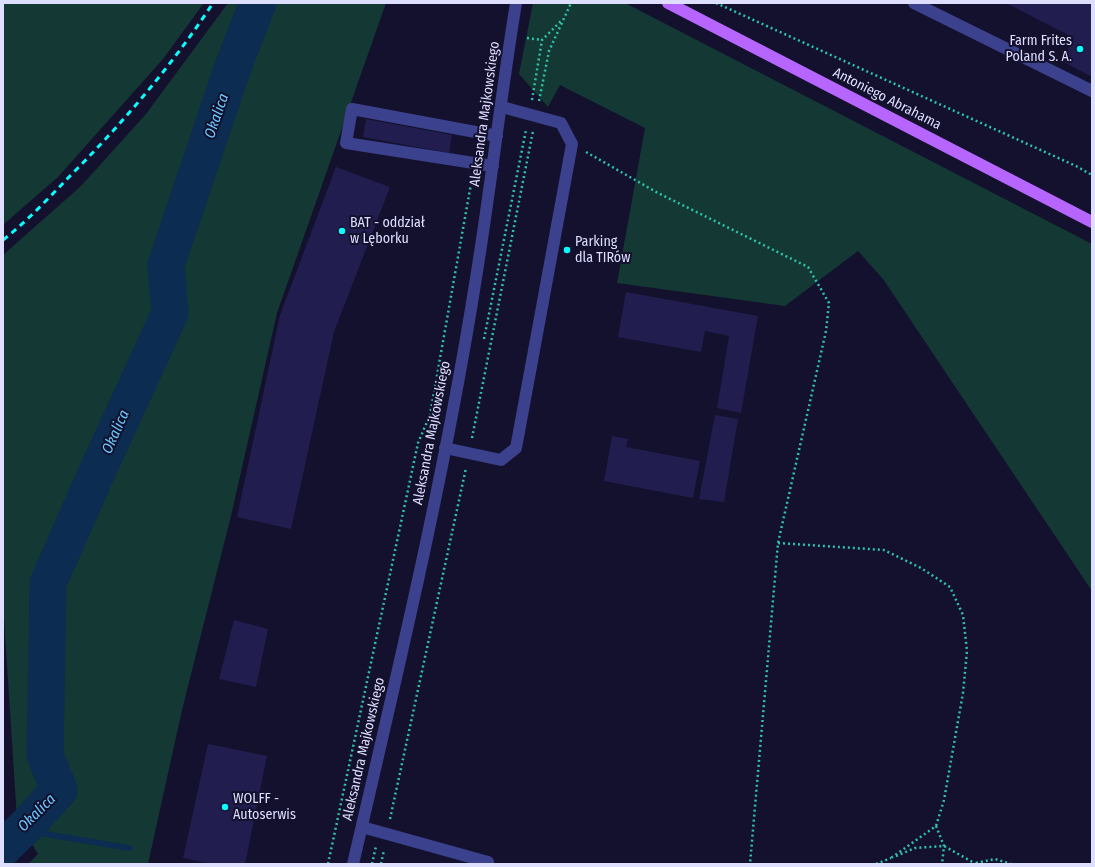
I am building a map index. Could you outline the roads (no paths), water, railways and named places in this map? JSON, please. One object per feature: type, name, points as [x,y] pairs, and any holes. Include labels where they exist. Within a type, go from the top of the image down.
[{"type":"main road","name":"Antoniego Abrahama","points":[[668,3],[1092,222]]},
{"type":"street","name":"Aleksandra Majkowskiego","points":[[353,864],[408,628],[445,448],[476,279],[498,136],[516,3]]},
{"type":"street","points":[[914,3],[1092,91]]},
{"type":"street","points":[[445,448],[501,460],[516,448],[572,144],[560,124],[502,107]]},
{"type":"street","points":[[493,166],[346,142],[352,109],[498,136]]},
{"type":"street","points":[[362,827],[488,862]]},
{"type":"waterway","name":"Okalica","points":[[3,848],[30,822],[59,790],[45,755],[48,583],[170,313],[166,265],[234,64],[258,3]]},
{"type":"waterway","points":[[22,830],[129,848]]},
{"type":"railway","points":[[3,240],[44,203],[107,138],[163,73],[213,3]]},
{"type":"place","name":"Farm Frites Poland S. A.","points":[[1080,49]]},
{"type":"place","name":"BAT - oddział w Lęborku","points":[[342,231]]},
{"type":"place","name":"Parking dla TIRów","points":[[567,250]]},
{"type":"place","name":"WOLFF - Autoserwis","points":[[225,807]]}]
